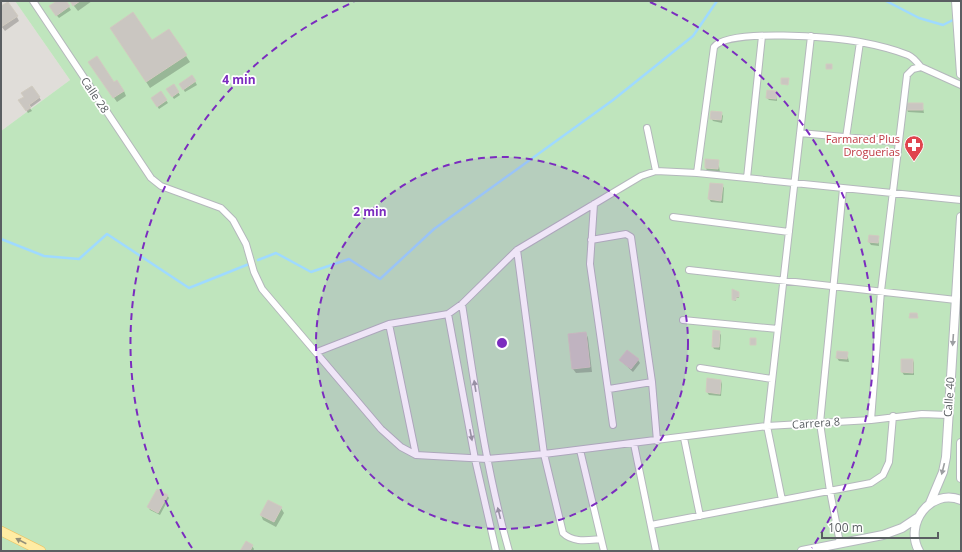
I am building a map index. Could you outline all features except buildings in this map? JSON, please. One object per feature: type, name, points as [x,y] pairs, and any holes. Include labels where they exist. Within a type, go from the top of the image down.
[{"type":"main road","points":[[956,1],[961,74]]},
{"type":"main road","name":"Calle 40","points":[[802,551],[883,535],[902,528],[917,518],[930,503],[943,472],[946,457],[961,217]]},
{"type":"main road","points":[[961,443],[961,478]]},
{"type":"main road","points":[[930,503],[945,498],[961,500]]},
{"type":"main road","points":[[917,518],[914,531],[916,545],[919,551]]},
{"type":"main road","points":[[1,531],[40,551]]},
{"type":"street","name":"Calle 28","points":[[33,1],[151,178],[160,186],[221,208],[233,220],[246,244],[254,272],[262,288],[317,352]]},
{"type":"street","points":[[748,178],[762,36]]},
{"type":"street","points":[[697,173],[714,47],[717,43],[731,38],[762,36],[811,36],[860,42],[909,55],[921,67],[961,85]]},
{"type":"street","points":[[782,500],[767,426],[811,36]]},
{"type":"street","points":[[846,138],[860,42]]},
{"type":"street","points":[[871,420],[881,292],[907,75],[913,69],[921,67]]},
{"type":"street","points":[[647,128],[656,171]]},
{"type":"street","points":[[800,133],[899,142]]},
{"type":"street","points":[[416,455],[401,446],[381,429],[317,352],[389,324],[448,314],[462,304],[517,250],[641,176],[656,171],[697,173],[961,200]]},
{"type":"street","points":[[840,543],[830,491],[820,423],[843,189]]},
{"type":"street","points":[[594,204],[590,264],[613,425]]},
{"type":"street","points":[[673,217],[789,232]]},
{"type":"street","points":[[591,240],[626,234],[631,237],[652,382],[657,440]]},
{"type":"street","points":[[517,250],[544,454],[563,533],[568,538],[577,540],[601,539]]},
{"type":"street","points":[[689,270],[956,300]]},
{"type":"street","points":[[462,304],[487,459],[498,512],[509,551]]},
{"type":"street","points":[[448,314],[475,459],[496,551]]},
{"type":"street","points":[[683,320],[778,329]]},
{"type":"street","points":[[389,324],[416,455]]},
{"type":"street","points":[[700,368],[772,379]]},
{"type":"street","points":[[609,389],[652,382]]},
{"type":"street","name":"Carrera 8","points":[[416,455],[487,459],[634,444],[767,426],[871,420],[893,416],[922,414],[948,414]]},
{"type":"street","points":[[651,525],[871,482],[883,475],[889,462],[893,416]]},
{"type":"street","points":[[684,438],[700,516]]},
{"type":"street","points":[[634,444],[656,551]]},
{"type":"street","points":[[580,450],[604,551]]},
{"type":"shaded area","points":[[1,1],[15,1],[70,80],[1,131]]},
{"type":"green space","points":[[15,1],[961,1],[961,551],[1,551],[1,131],[70,80]]},
{"type":"waterway","points":[[258,260],[276,253],[311,272],[349,259],[380,279],[434,229],[613,100],[693,36],[717,1]]},
{"type":"waterway","points":[[886,1],[919,18],[943,25],[955,19]]},
{"type":"waterway","points":[[1,239],[44,256],[79,259],[107,234],[189,288],[249,264]]},
{"type":"place","name":"Farmared Plus Droguerias","points":[[914,162]]}]
